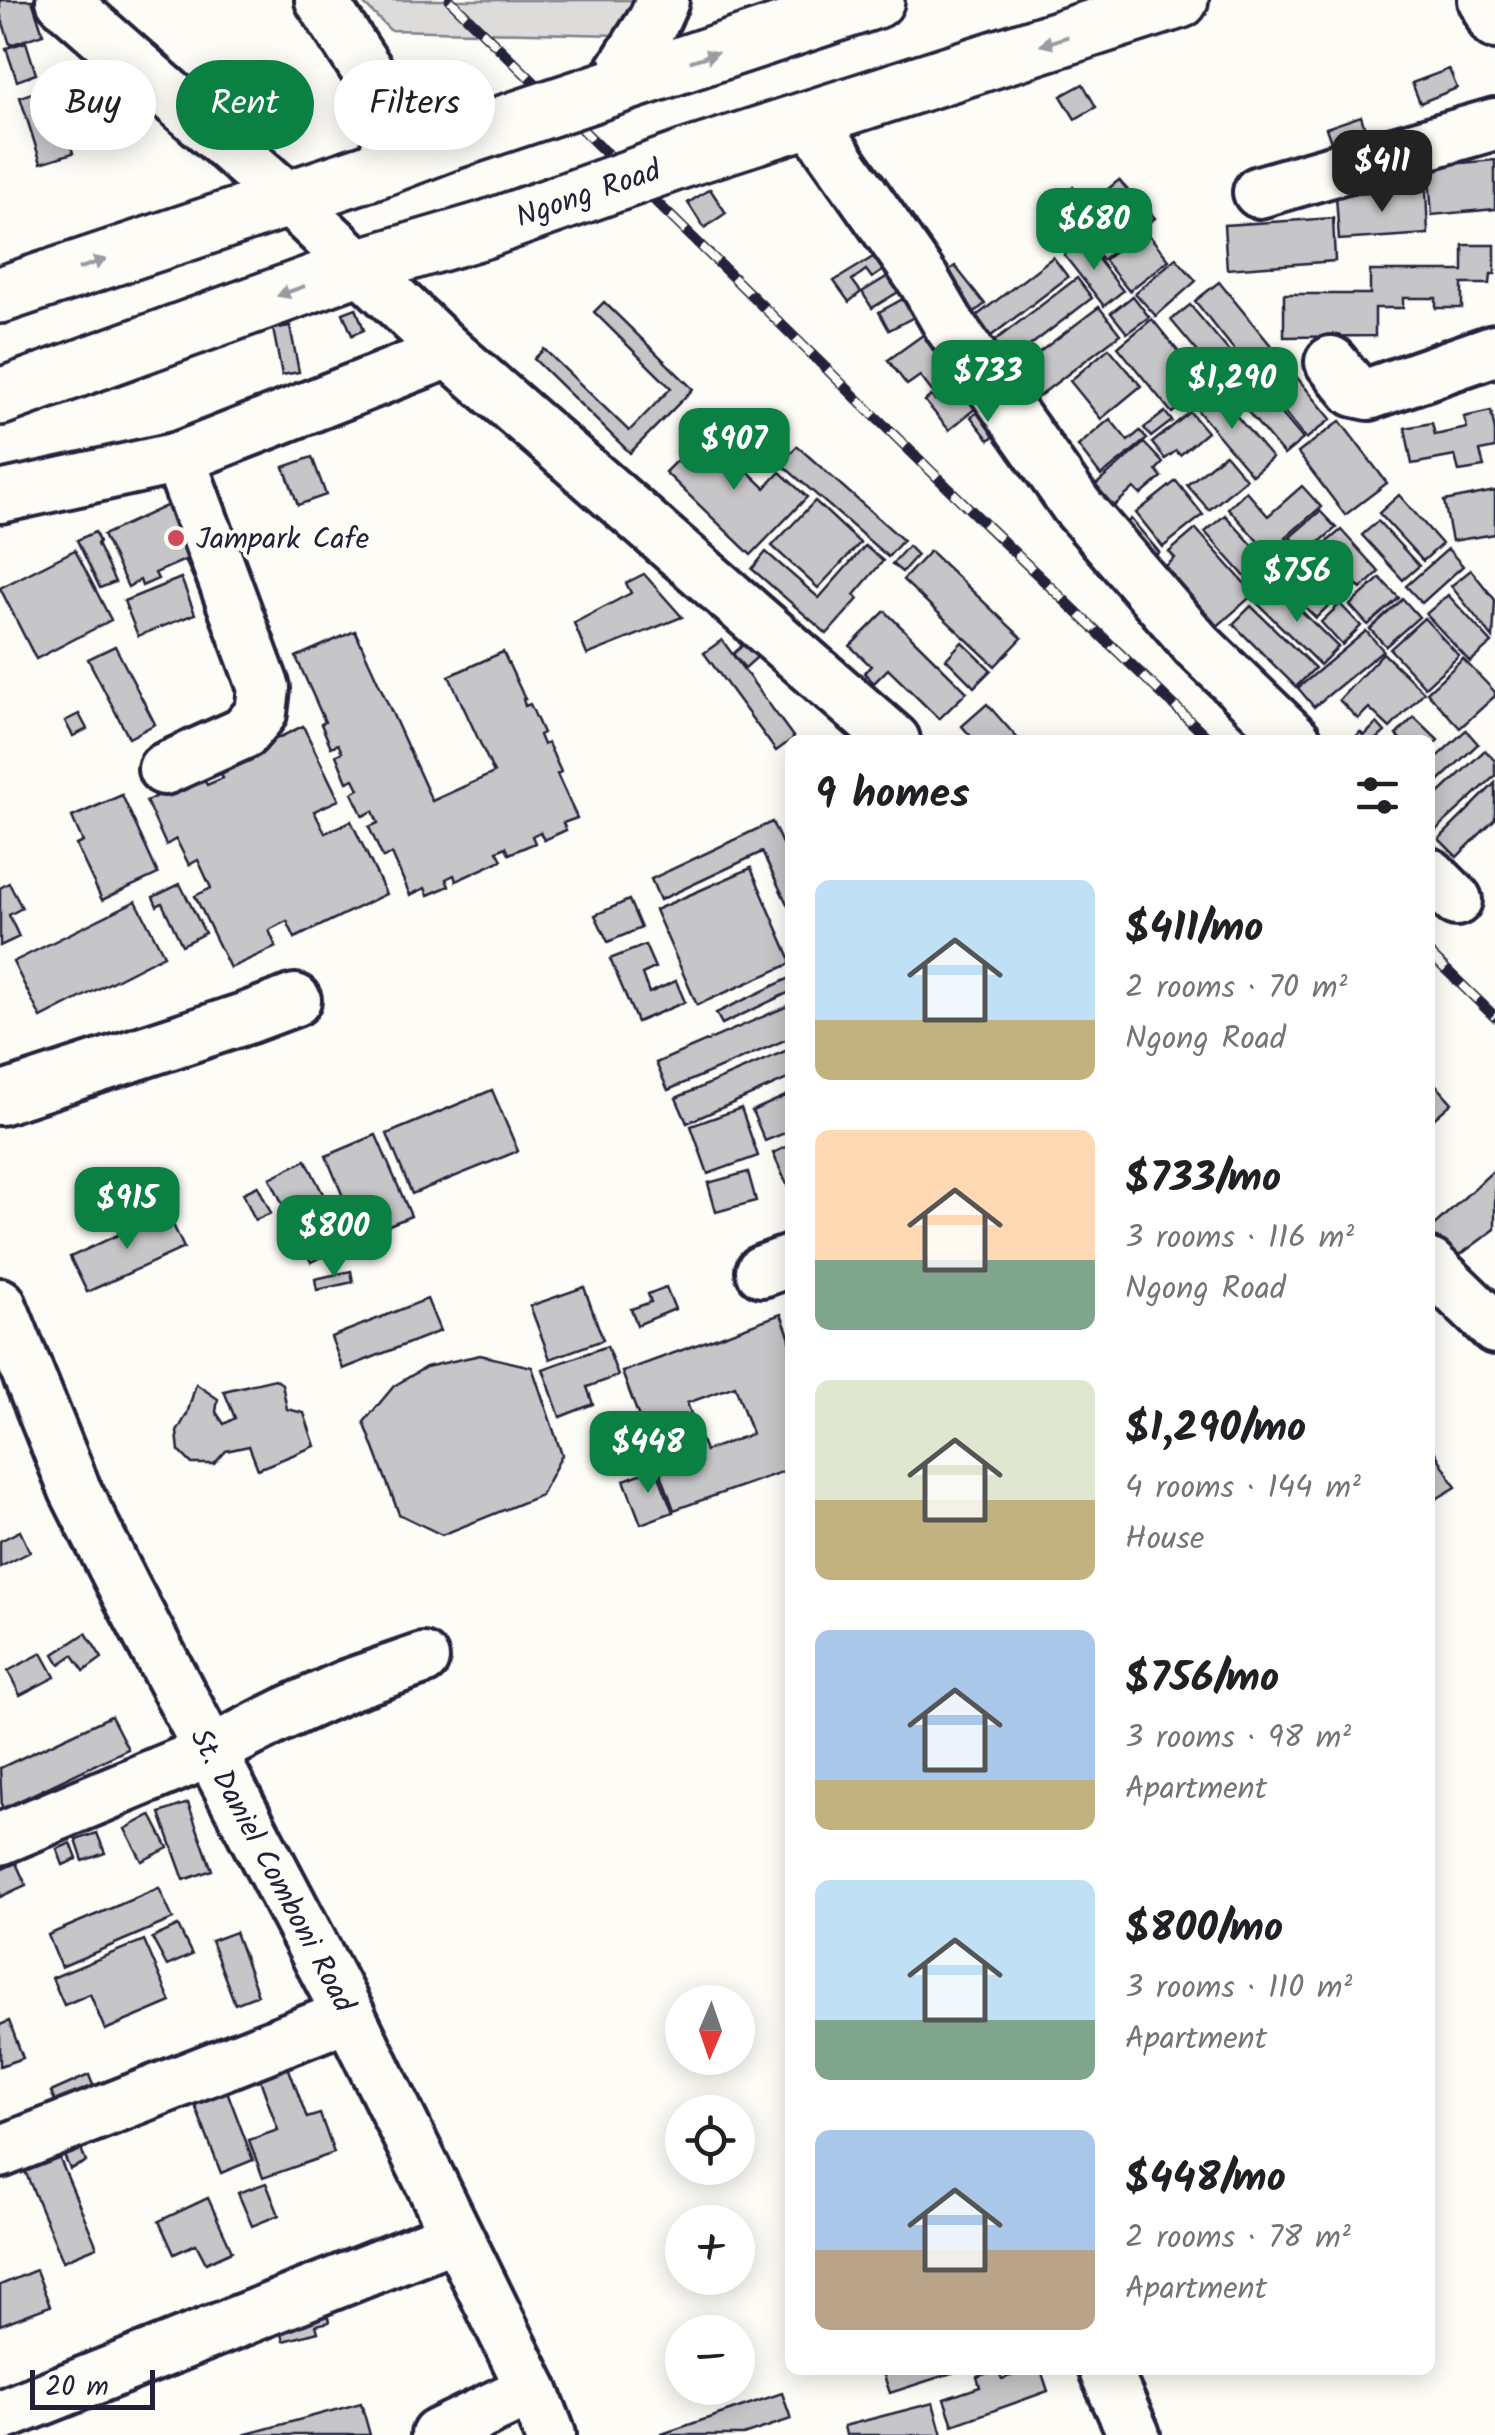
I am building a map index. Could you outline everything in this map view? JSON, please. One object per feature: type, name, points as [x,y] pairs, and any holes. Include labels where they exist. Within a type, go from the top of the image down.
[{"type":"main road","points":[[0,295],[876,0]]},
{"type":"main road","name":"Ngong Road","points":[[0,396],[358,267],[484,230],[688,158],[1180,0]]},
{"type":"street","points":[[62,0],[287,198],[449,352],[888,735]]},
{"type":"street","points":[[321,0],[389,104],[390,138],[381,168]]},
{"type":"street","points":[[611,88],[663,0]]},
{"type":"street","points":[[810,119],[1076,505],[1197,645],[1289,735]]},
{"type":"street","points":[[1259,192],[1495,124]]},
{"type":"street","points":[[1331,362],[1355,391],[1369,394],[1495,350]]},
{"type":"street","points":[[0,497],[179,458],[449,352]]},
{"type":"street","points":[[164,769],[244,733],[261,713],[264,688],[179,458]]},
{"type":"street","points":[[0,1099],[295,1000]]},
{"type":"street","points":[[1435,1270],[1495,1328]]},
{"type":"street","name":"St. Daniel Comboni Road","points":[[0,1304],[20,1408],[75,1490],[349,2015],[532,2388],[550,2435]]},
{"type":"street","points":[[0,1839],[211,1751],[348,1685],[422,1659]]},
{"type":"street","points":[[0,2152],[349,2015]]},
{"type":"street","points":[[0,2416],[456,2234]]},
{"type":"street","points":[[1107,2375],[1134,2435]]},
{"type":"street","points":[[437,2435],[532,2388]]},
{"type":"shaded area","points":[[360,0],[653,0],[663,36],[390,30]]},
{"type":"building","points":[[0,0],[32,0],[43,34],[10,45]]},
{"type":"building","points":[[26,42],[32,60],[30,76],[17,81],[6,48]]},
{"type":"building","points":[[1449,69],[1457,88],[1420,103],[1412,83]]},
{"type":"building","points":[[1083,84],[1096,107],[1075,119],[1061,96]]},
{"type":"building","points":[[30,94],[30,128],[20,97]]},
{"type":"building","points":[[1361,116],[1366,132],[1331,142],[1326,128]]},
{"type":"building","points":[[37,150],[72,150],[73,153],[41,163]]},
{"type":"building","points":[[1495,160],[1495,209],[1432,215],[1428,166]]},
{"type":"building","points":[[1119,180],[1139,203],[1121,217],[1102,194]]},
{"type":"building","points":[[1073,187],[1101,224],[1078,241],[1050,203]]},
{"type":"building","points":[[710,189],[726,213],[704,228],[688,203]]},
{"type":"building","points":[[1426,190],[1428,234],[1339,240],[1336,195]]},
{"type":"building","points":[[1142,203],[1155,218],[1102,260],[1085,240],[1117,215],[1122,220]]},
{"type":"building","points":[[1333,218],[1335,261],[1227,269],[1224,225]]},
{"type":"building","points":[[1144,229],[1169,260],[1129,291],[1104,260]]},
{"type":"building","points":[[1083,240],[1123,291],[1104,306],[1064,255]]},
{"type":"building","points":[[1463,245],[1495,245],[1495,274],[1491,274],[1490,284],[1462,284],[1462,308],[1436,308],[1436,298],[1403,298],[1403,308],[1375,308],[1375,336],[1284,337],[1284,294],[1370,294],[1370,271],[1463,271]]},
{"type":"building","points":[[878,254],[893,264],[872,278],[866,270],[852,280],[861,292],[849,302],[834,281]]},
{"type":"building","points":[[1053,257],[1068,277],[982,343],[966,324]]},
{"type":"building","points":[[1176,258],[1196,281],[1156,316],[1135,293]]},
{"type":"building","points":[[955,266],[985,304],[967,318],[937,279]]},
{"type":"building","points":[[898,270],[927,317],[919,322],[900,291],[872,308],[862,292]]},
{"type":"building","points":[[1077,278],[1092,298],[1001,368],[985,348]]},
{"type":"building","points":[[1219,282],[1331,419],[1306,439],[1195,301]]},
{"type":"building","points":[[1133,296],[1149,317],[1127,333],[1111,313]]},
{"type":"building","points":[[903,299],[914,317],[889,330],[879,312]]},
{"type":"building","points":[[604,302],[693,389],[630,453],[534,359],[544,349],[629,431],[671,388],[594,312]]},
{"type":"building","points":[[1190,305],[1303,439],[1284,455],[1171,320]]},
{"type":"building","points":[[1099,307],[1120,334],[1030,403],[993,387]]},
{"type":"building","points":[[356,308],[364,330],[352,335],[343,313]]},
{"type":"building","points":[[1152,319],[1206,386],[1172,413],[1118,347]]},
{"type":"building","points":[[290,326],[299,372],[282,375],[273,329]]},
{"type":"building","points":[[927,332],[958,376],[934,394],[920,376],[907,385],[888,360]]},
{"type":"building","points":[[1109,348],[1141,386],[1101,419],[1070,381]]},
{"type":"building","points":[[967,373],[988,398],[949,430],[925,401],[931,396],[935,400]]},
{"type":"building","points":[[1213,388],[1272,458],[1252,475],[1193,405]]},
{"type":"building","points":[[979,411],[1008,425],[989,440],[971,417]]},
{"type":"building","points":[[1491,411],[1495,448],[1480,451],[1484,467],[1459,471],[1455,456],[1412,464],[1405,428],[1432,423],[1435,435],[1467,428],[1464,417]]},
{"type":"building","points":[[1165,412],[1172,421],[1151,437],[1144,428]]},
{"type":"building","points":[[1190,412],[1207,432],[1180,455],[1176,451],[1165,459],[1152,443]]},
{"type":"building","points":[[1110,419],[1128,441],[1140,431],[1147,439],[1101,476],[1078,446]]},
{"type":"building","points":[[1340,421],[1387,483],[1345,515],[1298,453]]},
{"type":"building","points":[[706,431],[765,488],[780,472],[807,497],[751,555],[665,472]]},
{"type":"building","points":[[1144,443],[1163,463],[1156,470],[1162,477],[1141,495],[1134,488],[1103,516],[1084,495]]},
{"type":"building","points":[[797,446],[903,540],[888,557],[781,464]]},
{"type":"building","points":[[1225,454],[1246,479],[1209,510],[1187,485]]},
{"type":"building","points":[[312,457],[326,495],[298,505],[284,467]]},
{"type":"building","points":[[1176,481],[1203,515],[1163,547],[1136,513]]},
{"type":"building","points":[[1302,486],[1321,507],[1286,537],[1291,542],[1273,558],[1228,508],[1246,491],[1268,516]]},
{"type":"building","points":[[1495,491],[1495,534],[1452,541],[1444,501]]},
{"type":"building","points":[[1399,495],[1442,544],[1423,561],[1379,513]]},
{"type":"building","points":[[177,501],[217,586],[200,593],[185,560],[155,573],[158,579],[142,586],[140,580],[128,587],[103,535]]},
{"type":"building","points":[[815,501],[860,543],[818,588],[772,546]]},
{"type":"building","points":[[1320,511],[1336,528],[1306,554],[1290,537]]},
{"type":"building","points":[[1225,515],[1278,573],[1258,591],[1205,532]]},
{"type":"building","points":[[1131,519],[1159,552],[1146,563],[1118,530]]},
{"type":"building","points":[[1378,521],[1419,566],[1403,580],[1362,535]]},
{"type":"building","points":[[1196,529],[1254,594],[1213,630],[1160,571],[1175,558],[1169,552]]},
{"type":"building","points":[[1341,530],[1379,572],[1361,589],[1322,546]]},
{"type":"building","points":[[95,532],[115,582],[100,588],[77,540]]},
{"type":"building","points":[[865,546],[883,561],[854,595],[858,599],[827,634],[752,569],[766,552],[819,598]]},
{"type":"building","points":[[908,546],[917,555],[902,572],[892,564]]},
{"type":"building","points":[[1293,547],[1301,556],[1283,573],[1274,563]]},
{"type":"building","points":[[1316,549],[1347,584],[1331,598],[1299,564]]},
{"type":"building","points":[[1448,549],[1463,566],[1422,603],[1406,586]]},
{"type":"building","points":[[75,550],[111,620],[36,659],[0,588]]},
{"type":"building","points":[[930,551],[1022,638],[995,666],[903,580]]},
{"type":"building","points":[[1297,565],[1306,575],[1301,580],[1306,585],[1310,582],[1331,603],[1316,618],[1280,582]]},
{"type":"building","points":[[1471,570],[1495,600],[1493,638],[1451,586]]},
{"type":"building","points":[[644,574],[682,617],[587,655],[574,623],[631,593],[626,583]]},
{"type":"building","points":[[181,578],[195,614],[138,636],[124,601]]},
{"type":"building","points":[[1380,578],[1399,598],[1368,625],[1350,605]]},
{"type":"building","points":[[1275,585],[1338,647],[1320,665],[1257,603]]},
{"type":"building","points":[[1448,595],[1492,643],[1470,662],[1426,614]]},
{"type":"building","points":[[1403,599],[1419,617],[1386,646],[1370,629]]},
{"type":"building","points":[[1340,604],[1361,626],[1342,645],[1321,622]]},
{"type":"building","points":[[1251,606],[1315,668],[1296,687],[1233,624]]},
{"type":"building","points":[[885,611],[967,692],[939,719],[888,669],[874,683],[864,673],[871,666],[850,646]]},
{"type":"building","points":[[1424,618],[1459,656],[1425,687],[1390,649]]},
{"type":"building","points":[[741,622],[764,651],[745,668],[733,654],[742,646],[730,632]]},
{"type":"building","points":[[355,631],[432,801],[494,773],[449,676],[503,652],[525,706],[530,704],[543,733],[539,735],[543,745],[548,743],[561,772],[557,774],[577,818],[563,823],[566,830],[544,840],[540,832],[532,836],[535,843],[509,854],[506,847],[497,851],[502,860],[456,881],[454,875],[446,879],[449,886],[428,895],[425,888],[410,895],[392,854],[383,858],[369,827],[378,823],[373,811],[363,816],[352,793],[359,789],[354,779],[347,782],[336,755],[342,752],[338,744],[331,747],[321,724],[325,722],[296,657]]},
{"type":"building","points":[[1366,631],[1383,650],[1314,707],[1298,688]]},
{"type":"building","points":[[722,640],[792,735],[785,735],[785,744],[776,751],[704,653]]},
{"type":"building","points":[[962,642],[991,670],[974,687],[946,659]]},
{"type":"building","points":[[115,646],[155,724],[129,738],[88,659]]},
{"type":"building","points":[[1383,653],[1424,692],[1390,728],[1369,708],[1358,719],[1339,700]]},
{"type":"building","points":[[1463,659],[1495,696],[1460,728],[1427,692]]},
{"type":"building","points":[[987,704],[1015,735],[970,735],[962,726]]},
{"type":"building","points":[[79,714],[87,729],[73,736],[65,721]]},
{"type":"building","points":[[1414,717],[1433,735],[1396,735]]},
{"type":"building","points":[[1377,723],[1385,732],[1382,735],[1365,735]]},
{"type":"building","points":[[303,726],[339,800],[314,811],[325,833],[351,821],[386,894],[295,938],[287,921],[269,930],[276,947],[230,968],[195,896],[211,888],[198,860],[189,865],[176,839],[166,845],[146,801],[201,775],[207,785],[223,778],[218,767]]},
{"type":"building","points":[[1466,730],[1478,744],[1435,784],[1435,758]]},
{"type":"building","points":[[1485,750],[1495,761],[1495,776],[1436,830],[1435,797]]},
{"type":"building","points":[[1495,783],[1495,819],[1457,857],[1439,839]]},
{"type":"building","points":[[122,795],[158,874],[102,900],[76,845],[83,842],[72,817]]},
{"type":"building","points":[[772,822],[785,850],[785,900],[762,852],[660,900],[651,879]]},
{"type":"building","points":[[751,868],[785,946],[785,966],[697,1005],[655,910]]},
{"type":"building","points":[[9,883],[22,908],[9,915],[19,937],[0,946],[0,888]]},
{"type":"building","points":[[180,884],[205,933],[182,945],[162,903],[157,906],[153,897]]},
{"type":"building","points":[[629,900],[641,928],[608,942],[595,915]]},
{"type":"building","points":[[136,901],[164,955],[41,1018],[13,962]]},
{"type":"building","points":[[645,945],[655,968],[642,974],[649,993],[676,981],[685,1002],[637,1022],[610,959]]},
{"type":"building","points":[[785,980],[785,994],[722,1024],[716,1013]]},
{"type":"building","points":[[785,1007],[785,1040],[668,1090],[656,1063]]},
{"type":"building","points":[[785,1051],[785,1080],[687,1123],[676,1098]]},
{"type":"building","points":[[1435,1084],[1452,1103],[1435,1118]]},
{"type":"building","points":[[492,1090],[518,1151],[412,1194],[387,1134]]},
{"type":"building","points":[[785,1096],[785,1133],[765,1141],[752,1111]]},
{"type":"building","points":[[741,1108],[758,1156],[708,1174],[691,1126]]},
{"type":"building","points":[[376,1135],[411,1216],[360,1237],[326,1156]]},
{"type":"building","points":[[785,1147],[785,1181],[773,1153]]},
{"type":"building","points":[[306,1160],[348,1244],[311,1262],[270,1178]]},
{"type":"building","points":[[1495,1169],[1495,1229],[1453,1260],[1435,1242],[1435,1224]]},
{"type":"building","points":[[748,1172],[756,1201],[716,1212],[708,1183]]},
{"type":"building","points":[[258,1186],[271,1213],[255,1220],[243,1193]]},
{"type":"building","points":[[167,1212],[184,1248],[87,1292],[70,1257]]},
{"type":"building","points":[[351,1271],[353,1282],[317,1290],[315,1279]]},
{"type":"building","points":[[584,1287],[603,1340],[550,1359],[530,1306]]},
{"type":"building","points":[[666,1287],[675,1309],[637,1325],[631,1309],[651,1302],[648,1294]]},
{"type":"building","points":[[427,1299],[440,1331],[343,1369],[331,1337]]},
{"type":"building","points":[[781,1314],[785,1325],[785,1471],[674,1510],[622,1372]],"holes":[[[735,1386],[752,1434],[705,1451],[687,1403]]]},
{"type":"building","points":[[607,1346],[618,1376],[587,1387],[593,1404],[560,1417],[543,1369]]},
{"type":"building","points":[[480,1355],[532,1367],[562,1455],[541,1495],[442,1535],[399,1514],[364,1422],[394,1386],[426,1367]]},
{"type":"building","points":[[275,1379],[282,1384],[287,1409],[304,1413],[315,1446],[258,1469],[249,1446],[226,1451],[214,1464],[192,1464],[179,1451],[177,1432],[196,1384],[218,1399],[216,1412],[224,1424],[235,1418],[224,1391]]},
{"type":"building","points":[[1435,1452],[1456,1487],[1435,1500]]},
{"type":"building","points":[[656,1468],[673,1512],[641,1524],[624,1480]]},
{"type":"building","points":[[20,1531],[30,1552],[0,1567],[0,1541]]},
{"type":"building","points":[[86,1633],[102,1658],[84,1671],[73,1655],[60,1664],[54,1654]]},
{"type":"building","points":[[42,1653],[55,1677],[20,1695],[8,1671]]},
{"type":"building","points":[[111,1716],[128,1749],[2,1809],[0,1768]]},
{"type":"building","points":[[188,1803],[212,1870],[184,1880],[160,1813]]},
{"type":"building","points":[[151,1815],[168,1848],[142,1861],[125,1829]]},
{"type":"building","points":[[97,1833],[105,1853],[83,1861],[76,1840]]},
{"type":"building","points":[[71,1843],[77,1859],[63,1865],[57,1849]]},
{"type":"building","points":[[16,1863],[26,1885],[0,1897],[0,1870]]},
{"type":"building","points":[[159,1888],[173,1919],[61,1967],[48,1935]]},
{"type":"building","points":[[178,1926],[192,1955],[167,1966],[152,1938]]},
{"type":"building","points":[[235,1932],[258,1995],[235,2004],[211,1941]]},
{"type":"building","points":[[144,1940],[171,2002],[105,2030],[90,1994],[64,2005],[52,1978]]},
{"type":"building","points":[[9,2021],[23,2058],[0,2066],[0,2025]]},
{"type":"building","points":[[286,2061],[307,2118],[320,2114],[334,2153],[263,2178],[249,2140],[278,2130],[257,2071]]},
{"type":"building","points":[[89,2075],[98,2098],[61,2114],[51,2092]]},
{"type":"building","points":[[224,2083],[253,2160],[221,2173],[191,2095]]},
{"type":"building","points":[[77,2139],[86,2162],[70,2169],[60,2147]]},
{"type":"building","points":[[56,2150],[97,2247],[63,2261],[22,2164]]},
{"type":"building","points":[[266,2183],[279,2215],[252,2226],[238,2193]]},
{"type":"building","points":[[208,2198],[232,2251],[206,2263],[196,2244],[174,2254],[159,2221]]},
{"type":"building","points":[[36,2270],[50,2306],[0,2325],[0,2285]]},
{"type":"building","points":[[325,2304],[329,2322],[316,2325],[318,2332],[284,2341],[277,2316]]},
{"type":"building","points":[[884,2375],[946,2375],[890,2393]]},
{"type":"building","points":[[1043,2375],[1048,2391],[953,2425],[944,2399],[980,2387],[977,2377]]},
{"type":"building","points":[[782,2393],[791,2419],[743,2435],[659,2435],[755,2405]]},
{"type":"building","points":[[361,2403],[370,2435],[243,2435]]},
{"type":"building","points":[[933,2403],[942,2435],[846,2435],[844,2426]]},
{"type":"railway","points":[[450,0],[1205,735]]},
{"type":"railway","points":[[1435,959],[1495,1017]]},
{"type":"place","name":"Jampark Cafe","points":[[176,538]]}]
